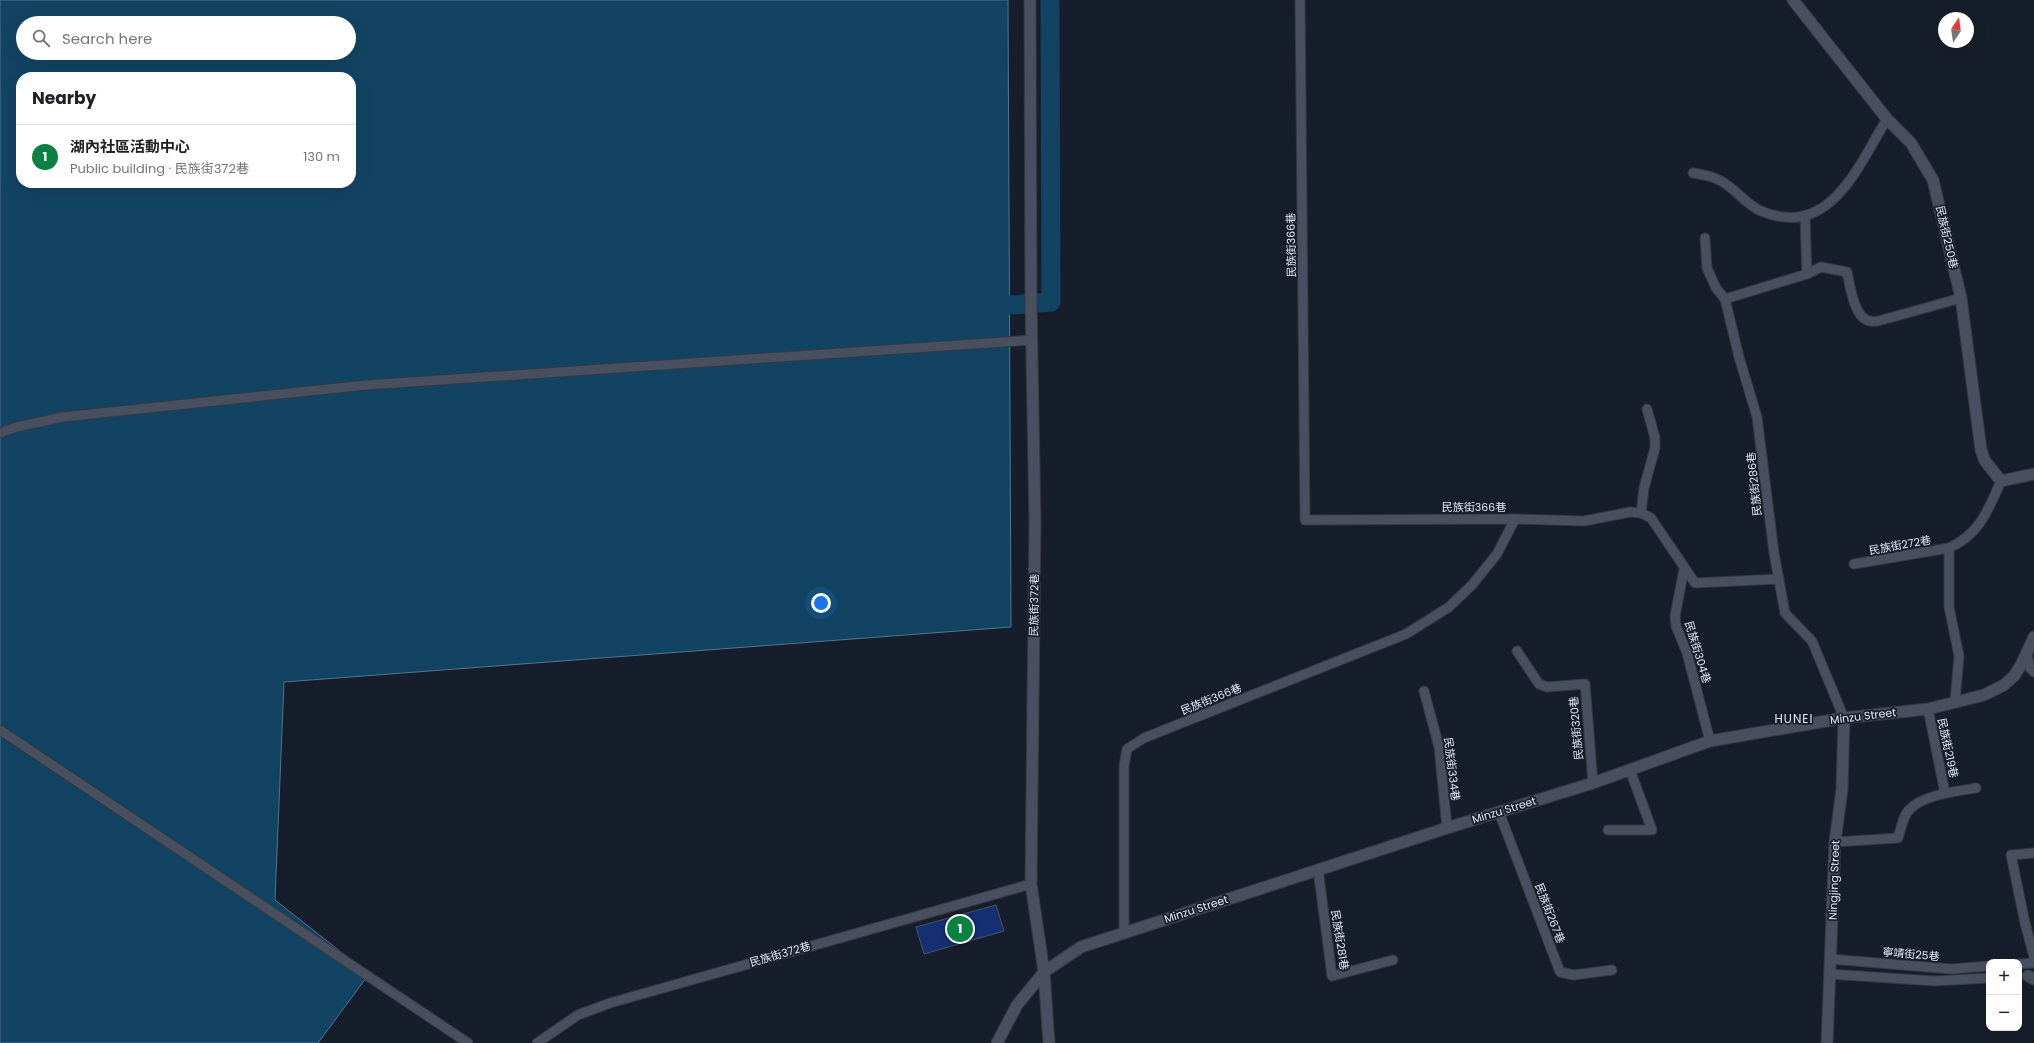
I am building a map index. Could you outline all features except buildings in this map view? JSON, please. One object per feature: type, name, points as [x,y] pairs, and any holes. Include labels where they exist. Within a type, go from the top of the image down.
[{"type":"street","name":"民族街372巷","points":[[1030,0],[1031,303],[1035,523],[1031,884],[1044,972],[1049,1043]]},
{"type":"street","name":"民族街250巷","points":[[1793,0],[1888,119],[1911,143],[1933,180],[1961,298],[1981,450],[1986,461],[2001,481]]},
{"type":"street","points":[[2001,481],[2034,474]]},
{"type":"street","name":"Minzu Street","points":[[997,1043],[1017,1005],[1044,972],[1081,947],[1318,869],[1593,783],[1710,741],[1844,718],[1928,708],[1984,695],[2004,685],[2014,676],[2034,637]]},
{"type":"street","name":"Ningjing Street","points":[[1827,1043],[1835,842],[1842,789],[1844,718]]},
{"type":"lane","name":"民族街366巷","points":[[1124,932],[1124,766],[1127,749],[1144,738],[1406,634],[1449,608],[1472,585],[1497,554],[1515,519],[1305,520],[1300,0]]},
{"type":"lane","points":[[1693,173],[1722,181],[1742,199],[1760,210],[1774,215],[1804,217],[1829,205],[1844,188],[1888,119]]},
{"type":"lane","points":[[1804,217],[1807,274]]},
{"type":"lane","name":"民族街286巷","points":[[1705,238],[1707,268],[1716,288],[1726,299],[1739,357],[1758,417],[1774,553],[1785,613],[1812,641],[1844,718]]},
{"type":"lane","points":[[1726,299],[1807,274],[1821,267],[1847,272],[1856,309],[1860,317],[1869,322],[1882,320],[1961,298]]},
{"type":"lane","points":[[0,433],[16,427],[63,417],[366,385],[1032,340]]},
{"type":"lane","points":[[1641,513],[1644,488],[1655,448],[1655,438],[1647,409]]},
{"type":"lane","name":"民族街272巷","points":[[1854,564],[1949,548],[1958,544],[1977,529],[1986,515],[2001,481]]},
{"type":"lane","points":[[1515,519],[1584,521],[1630,512],[1641,513],[1651,518],[1684,569],[1695,583],[1779,580]]},
{"type":"lane","points":[[1949,548],[1949,608],[1959,656],[1955,701]]},
{"type":"lane","name":"民族街304巷","points":[[1684,569],[1675,616],[1676,626],[1687,653],[1710,741]]},
{"type":"lane","name":"民族街320巷","points":[[1517,651],[1539,684],[1547,686],[1584,684],[1593,783]]},
{"type":"lane","points":[[2027,653],[2030,668],[2034,672]]},
{"type":"lane","name":"民族街334巷","points":[[1424,691],[1439,747],[1447,828]]},
{"type":"lane","name":"民族街219巷","points":[[1928,708],[1945,792]]},
{"type":"lane","points":[[0,730],[468,1043]]},
{"type":"lane","points":[[1608,830],[1652,830],[1630,770]]},
{"type":"lane","name":"民族街219巷","points":[[1835,842],[1898,838],[1909,809],[1915,804],[1945,792],[1976,788]]},
{"type":"lane","name":"民族街267巷","points":[[1499,812],[1560,972],[1574,975],[1612,970]]},
{"type":"lane","points":[[2034,852],[2011,855],[2025,923],[2034,957]]},
{"type":"lane","name":"民族街281巷","points":[[1318,869],[1332,976],[1393,960]]},
{"type":"lane","name":"民族街372巷","points":[[537,1043],[578,1015],[610,1003],[1031,884]]},
{"type":"lane","name":"寧靖街25巷","points":[[1830,959],[1950,969],[1986,966]]},
{"type":"lane","points":[[2022,964],[2034,963]]},
{"type":"lane","points":[[1829,974],[1935,980],[1986,978]]},
{"type":"water","points":[[0,0],[1008,0],[1011,627],[284,682],[275,900],[369,974],[318,1043],[0,1043]]},
{"type":"waterway","points":[[984,307],[1051,302],[1050,0]]},
{"type":"place","name":"湖內社區活動中心","points":[[960,929]]},
{"type":"district","name":"HUNEI","points":[[1794,718]]}]
